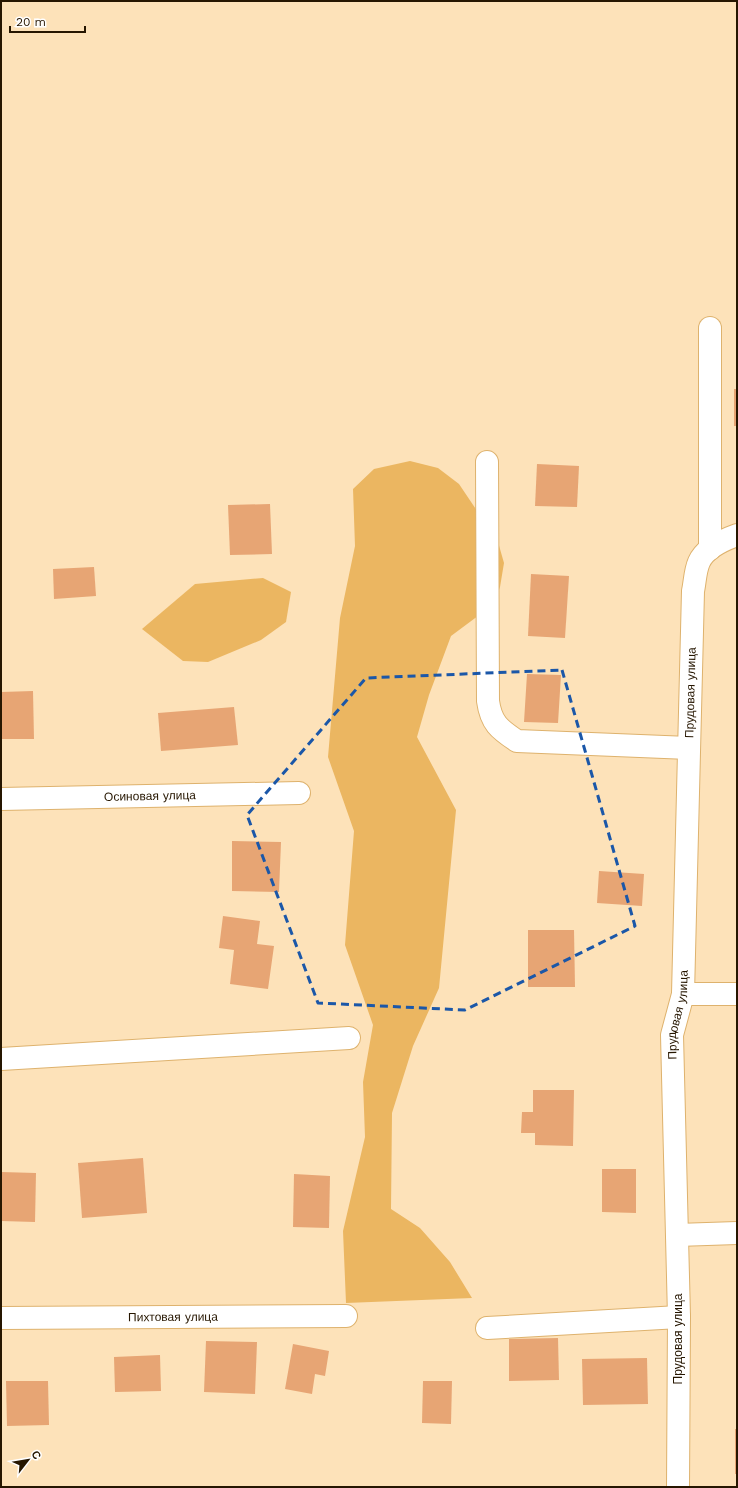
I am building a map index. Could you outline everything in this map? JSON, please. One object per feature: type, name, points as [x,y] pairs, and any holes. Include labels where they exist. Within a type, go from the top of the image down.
[{"type":"street","points":[[710,328],[710,549]]},
{"type":"street","points":[[487,462],[488,701],[490,715],[500,730],[517,741],[689,748]]},
{"type":"street","points":[[710,549],[723,540],[737,536]]},
{"type":"street","name":"Прудовая улица","points":[[678,1487],[679,1317],[672,1035],[683,994],[693,591],[699,562],[710,549]]},
{"type":"street","name":"Осиновая улица","points":[[1,800],[299,793]]},
{"type":"street","points":[[683,994],[737,994]]},
{"type":"street","points":[[1,1059],[349,1038]]},
{"type":"street","points":[[677,1235],[737,1233]]},
{"type":"street","name":"Пихтовая улица","points":[[1,1318],[346,1316]]},
{"type":"street","points":[[487,1328],[679,1317]]},
{"type":"highlighted area","points":[[562,670],[635,926],[465,1010],[318,1003],[247,815],[366,678]]},
{"type":"shaded area","points":[[410,461],[438,468],[459,484],[498,542],[504,563],[500,587],[494,604],[451,636],[429,695],[417,737],[456,810],[439,988],[413,1046],[392,1113],[391,1209],[420,1228],[450,1262],[472,1298],[346,1303],[343,1231],[365,1137],[363,1082],[373,1025],[345,945],[354,831],[328,757],[340,618],[355,546],[353,489],[374,469]]},
{"type":"shaded area","points":[[263,578],[291,592],[286,622],[261,640],[208,662],[183,661],[142,629],[195,584]]},
{"type":"building","points":[[734,389],[737,389],[737,426],[734,426]]},
{"type":"building","points":[[537,464],[579,466],[577,507],[535,506]]},
{"type":"building","points":[[270,504],[272,554],[230,555],[228,505]]},
{"type":"building","points":[[94,567],[96,596],[54,599],[53,569]]},
{"type":"building","points":[[531,574],[569,576],[565,638],[528,636]]},
{"type":"building","points":[[527,674],[561,675],[558,723],[524,722]]},
{"type":"building","points":[[33,691],[34,739],[1,739],[1,692]]},
{"type":"building","points":[[234,707],[238,745],[161,751],[158,713]]},
{"type":"building","points":[[232,841],[281,842],[279,892],[232,891]]},
{"type":"building","points":[[599,871],[644,874],[642,906],[597,903]]},
{"type":"building","points":[[223,916],[260,921],[257,944],[274,946],[268,989],[230,984],[234,950],[219,948]]},
{"type":"building","points":[[528,930],[574,930],[575,987],[528,987]]},
{"type":"building","points":[[533,1090],[574,1090],[573,1146],[535,1145],[535,1133],[521,1133],[522,1112],[533,1112]]},
{"type":"building","points":[[143,1158],[147,1213],[82,1218],[78,1163]]},
{"type":"building","points":[[602,1169],[636,1169],[636,1213],[602,1212]]},
{"type":"building","points":[[1,1172],[36,1173],[35,1222],[1,1221]]},
{"type":"building","points":[[294,1174],[330,1176],[329,1228],[293,1227]]},
{"type":"building","points":[[558,1338],[559,1380],[509,1381],[509,1339]]},
{"type":"building","points":[[206,1341],[257,1342],[255,1394],[204,1392]]},
{"type":"building","points":[[293,1344],[329,1351],[325,1376],[315,1374],[312,1394],[285,1389]]},
{"type":"building","points":[[160,1355],[161,1391],[115,1392],[114,1357]]},
{"type":"building","points":[[647,1358],[648,1404],[583,1405],[582,1359]]},
{"type":"building","points":[[6,1381],[48,1381],[49,1425],[7,1426]]},
{"type":"building","points":[[423,1381],[452,1381],[451,1424],[422,1423]]},
{"type":"building","points":[[735,1429],[737,1429],[737,1474],[735,1474]]}]
